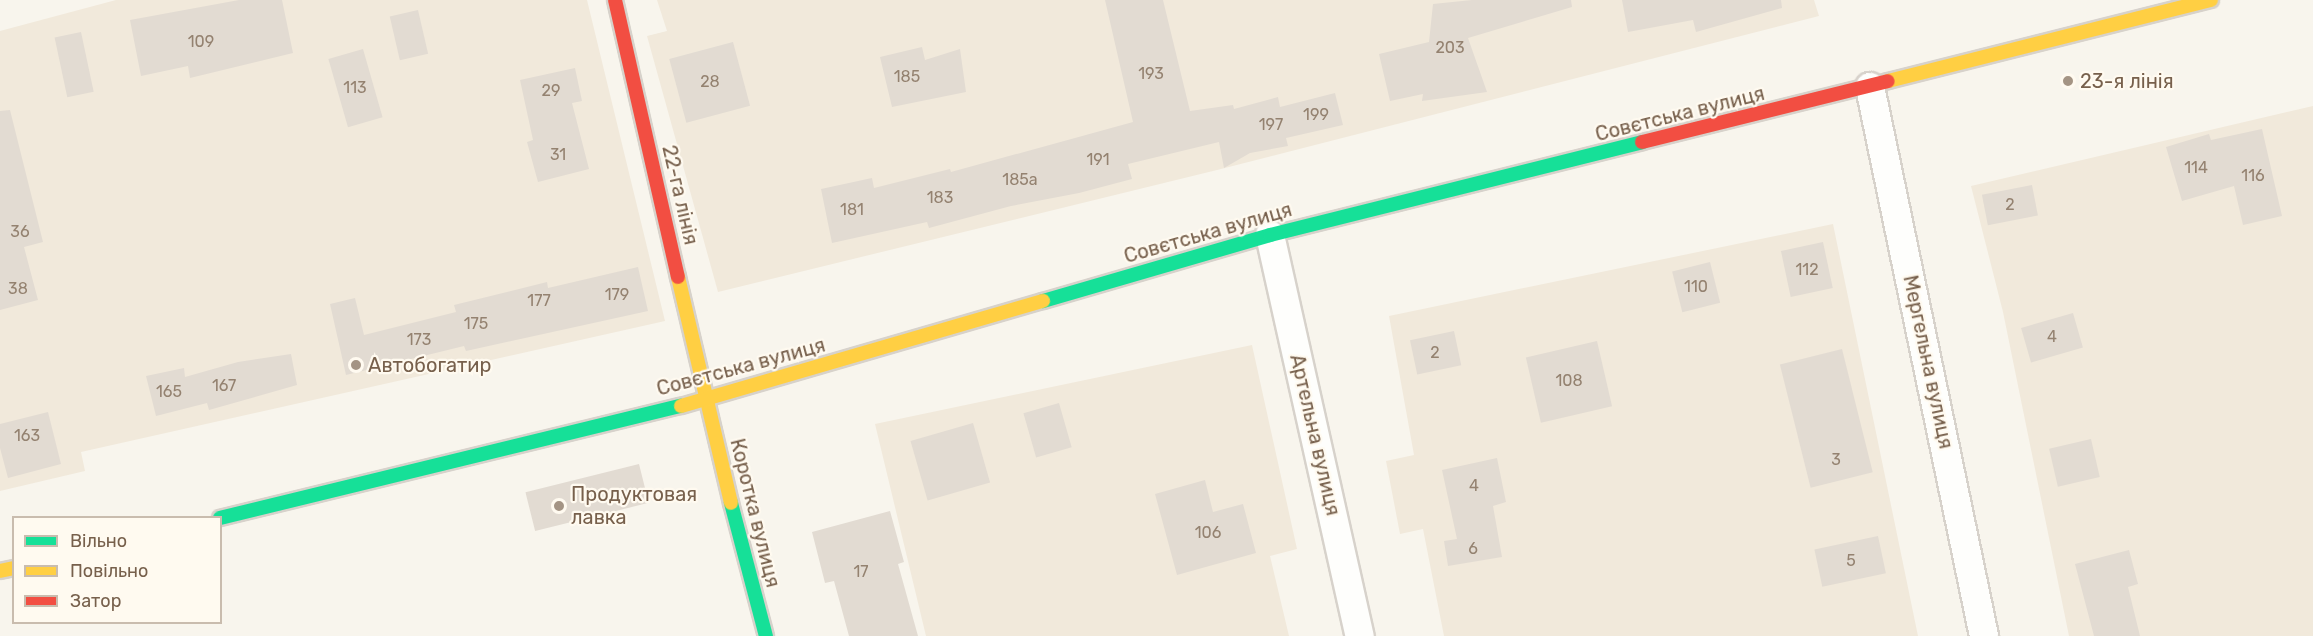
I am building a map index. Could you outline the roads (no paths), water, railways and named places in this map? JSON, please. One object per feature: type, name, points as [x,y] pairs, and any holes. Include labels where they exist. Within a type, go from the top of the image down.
[{"type":"main road","name":"22-га лінія","points":[[615,0],[708,399]]},
{"type":"main road","name":"Совєтська вулиця","points":[[222,518],[708,399],[1270,235],[2211,0]]},
{"type":"main road","name":"Коротка вулиця","points":[[708,399],[766,636]]},
{"type":"street","name":"Мергельна вулиця","points":[[1870,87],[1984,636]]},
{"type":"street","name":"Артельна вулиця","points":[[1270,235],[1360,636]]},
{"type":"place","name":"23-я лінія","points":[[2068,81]]},
{"type":"place","name":"Автобогатир","points":[[356,365]]},
{"type":"place","name":"Продуктовая лавка","points":[[559,506]]}]
